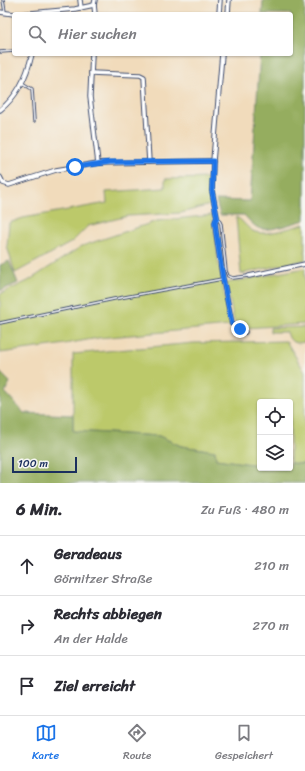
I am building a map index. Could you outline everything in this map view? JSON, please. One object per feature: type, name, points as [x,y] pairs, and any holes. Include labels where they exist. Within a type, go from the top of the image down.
[{"type":"street","points":[[80,0],[81,8]]},
{"type":"street","points":[[95,0],[95,12]]},
{"type":"street","points":[[218,12],[220,0]]},
{"type":"street","points":[[228,12],[229,0]]},
{"type":"street","points":[[43,12],[81,8],[94,5]]},
{"type":"street","points":[[0,12],[12,14]]},
{"type":"street","points":[[0,110],[15,94],[22,83],[29,69],[32,56]]},
{"type":"street","points":[[92,56],[90,97],[98,163]]},
{"type":"street","points":[[222,56],[213,161],[213,196],[217,217],[216,228],[223,279],[232,324],[246,332]]},
{"type":"street","points":[[91,73],[140,75],[144,77],[149,162]]},
{"type":"street","points":[[0,177],[3,183],[9,185],[56,170],[98,163],[213,161]]},
{"type":"street","points":[[249,276],[305,264]]},
{"type":"lane","points":[[4,0],[5,13]]},
{"type":"lane","points":[[0,52],[12,51]]},
{"type":"lane","points":[[22,83],[32,90],[34,120]]},
{"type":"lane","points":[[217,217],[221,224],[226,271],[228,276],[234,278],[249,276]]},
{"type":"lane","points":[[0,323],[114,299],[223,279]]},
{"type":"green space","points":[[263,0],[305,0],[305,220],[277,228],[266,229],[256,227],[244,215],[220,215],[216,200],[250,201],[260,56],[293,56],[293,12],[262,12]]},
{"type":"green space","points":[[210,178],[210,205],[181,213],[128,216],[88,226],[72,242],[15,273],[7,246],[9,223],[23,218],[107,203],[106,192],[165,188],[165,179]]},
{"type":"green space","points":[[212,215],[218,260],[230,326],[98,338],[0,353],[0,294],[28,281],[82,246],[157,221]]},
{"type":"green space","points":[[236,217],[252,231],[260,233],[273,232],[305,224],[305,260],[241,274]]},
{"type":"green space","points":[[9,261],[18,283],[0,291],[0,265]]},
{"type":"green space","points":[[305,268],[305,324],[246,328],[234,321],[226,283]]},
{"type":"green space","points":[[305,327],[305,342],[301,343],[291,341],[287,332],[270,332],[270,328]]},
{"type":"green space","points":[[286,341],[305,372],[305,464],[293,463],[293,399],[257,399],[257,465],[215,459],[215,451],[181,446],[159,436],[73,431],[73,354],[194,343]]},
{"type":"green space","points":[[0,372],[10,382],[5,392],[24,413],[73,415],[73,431],[159,436],[181,446],[215,451],[216,459],[257,465],[257,471],[293,471],[293,463],[305,464],[305,483],[0,483]]},
{"type":"route","points":[[75,167],[110,162],[213,161],[212,191],[217,217],[215,222],[228,311],[232,324],[240,329]]}]
